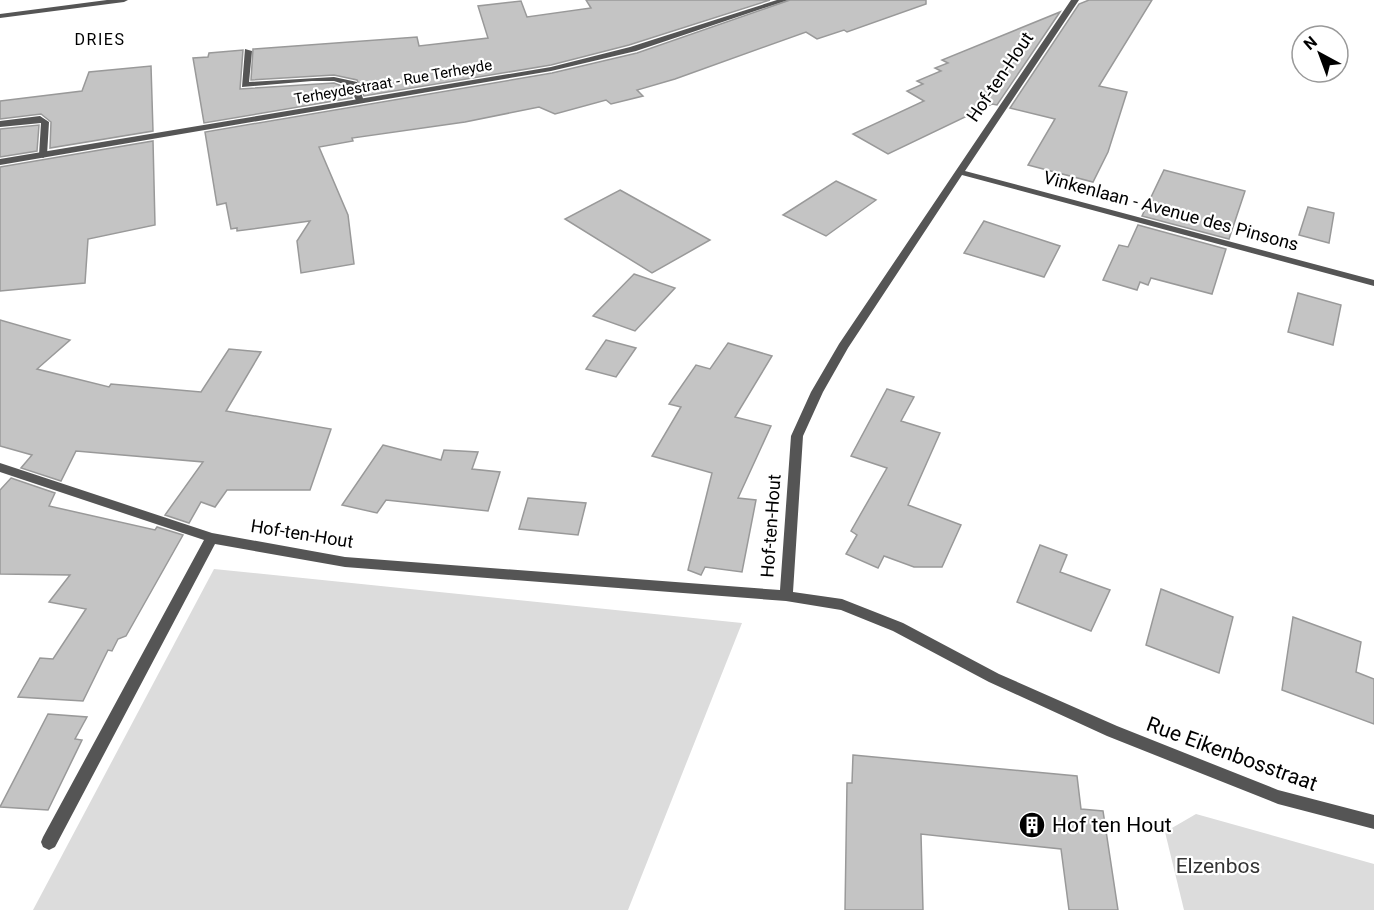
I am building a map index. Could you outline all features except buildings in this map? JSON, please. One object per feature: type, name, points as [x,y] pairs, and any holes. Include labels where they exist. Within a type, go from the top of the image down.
[{"type":"street","points":[[0,16],[124,0]]},
{"type":"street","name":"Terheydestraat - Rue Terheyde","points":[[0,162],[551,69],[633,49],[784,0]]},
{"type":"street","name":"Hof-ten-Hout","points":[[0,467],[212,538],[345,562],[786,596],[797,436],[817,392],[843,346],[1075,0]]},
{"type":"street","points":[[248,51],[245,85],[334,79],[354,84],[360,101]]},
{"type":"street","points":[[0,124],[40,118],[45,122],[43,155]]},
{"type":"street","name":"Vinkenlaan - Avenue des Pinsons","points":[[960,172],[1374,283]]},
{"type":"street","points":[[49,842],[212,538]]},
{"type":"street","name":"Rue Eikenbosstraat","points":[[786,596],[842,605],[898,627],[994,678],[1112,731],[1278,797],[1374,822]]},
{"type":"green space","points":[[214,569],[742,623],[628,910],[33,910]]},
{"type":"green space","name":"Elzenbos","points":[[1196,814],[1374,864],[1374,910],[1184,910],[1165,832]]},
{"type":"place","name":"Hof ten Hout","points":[[1032,825]]},
{"type":"district","name":"DRIES","points":[[100,39]]}]
